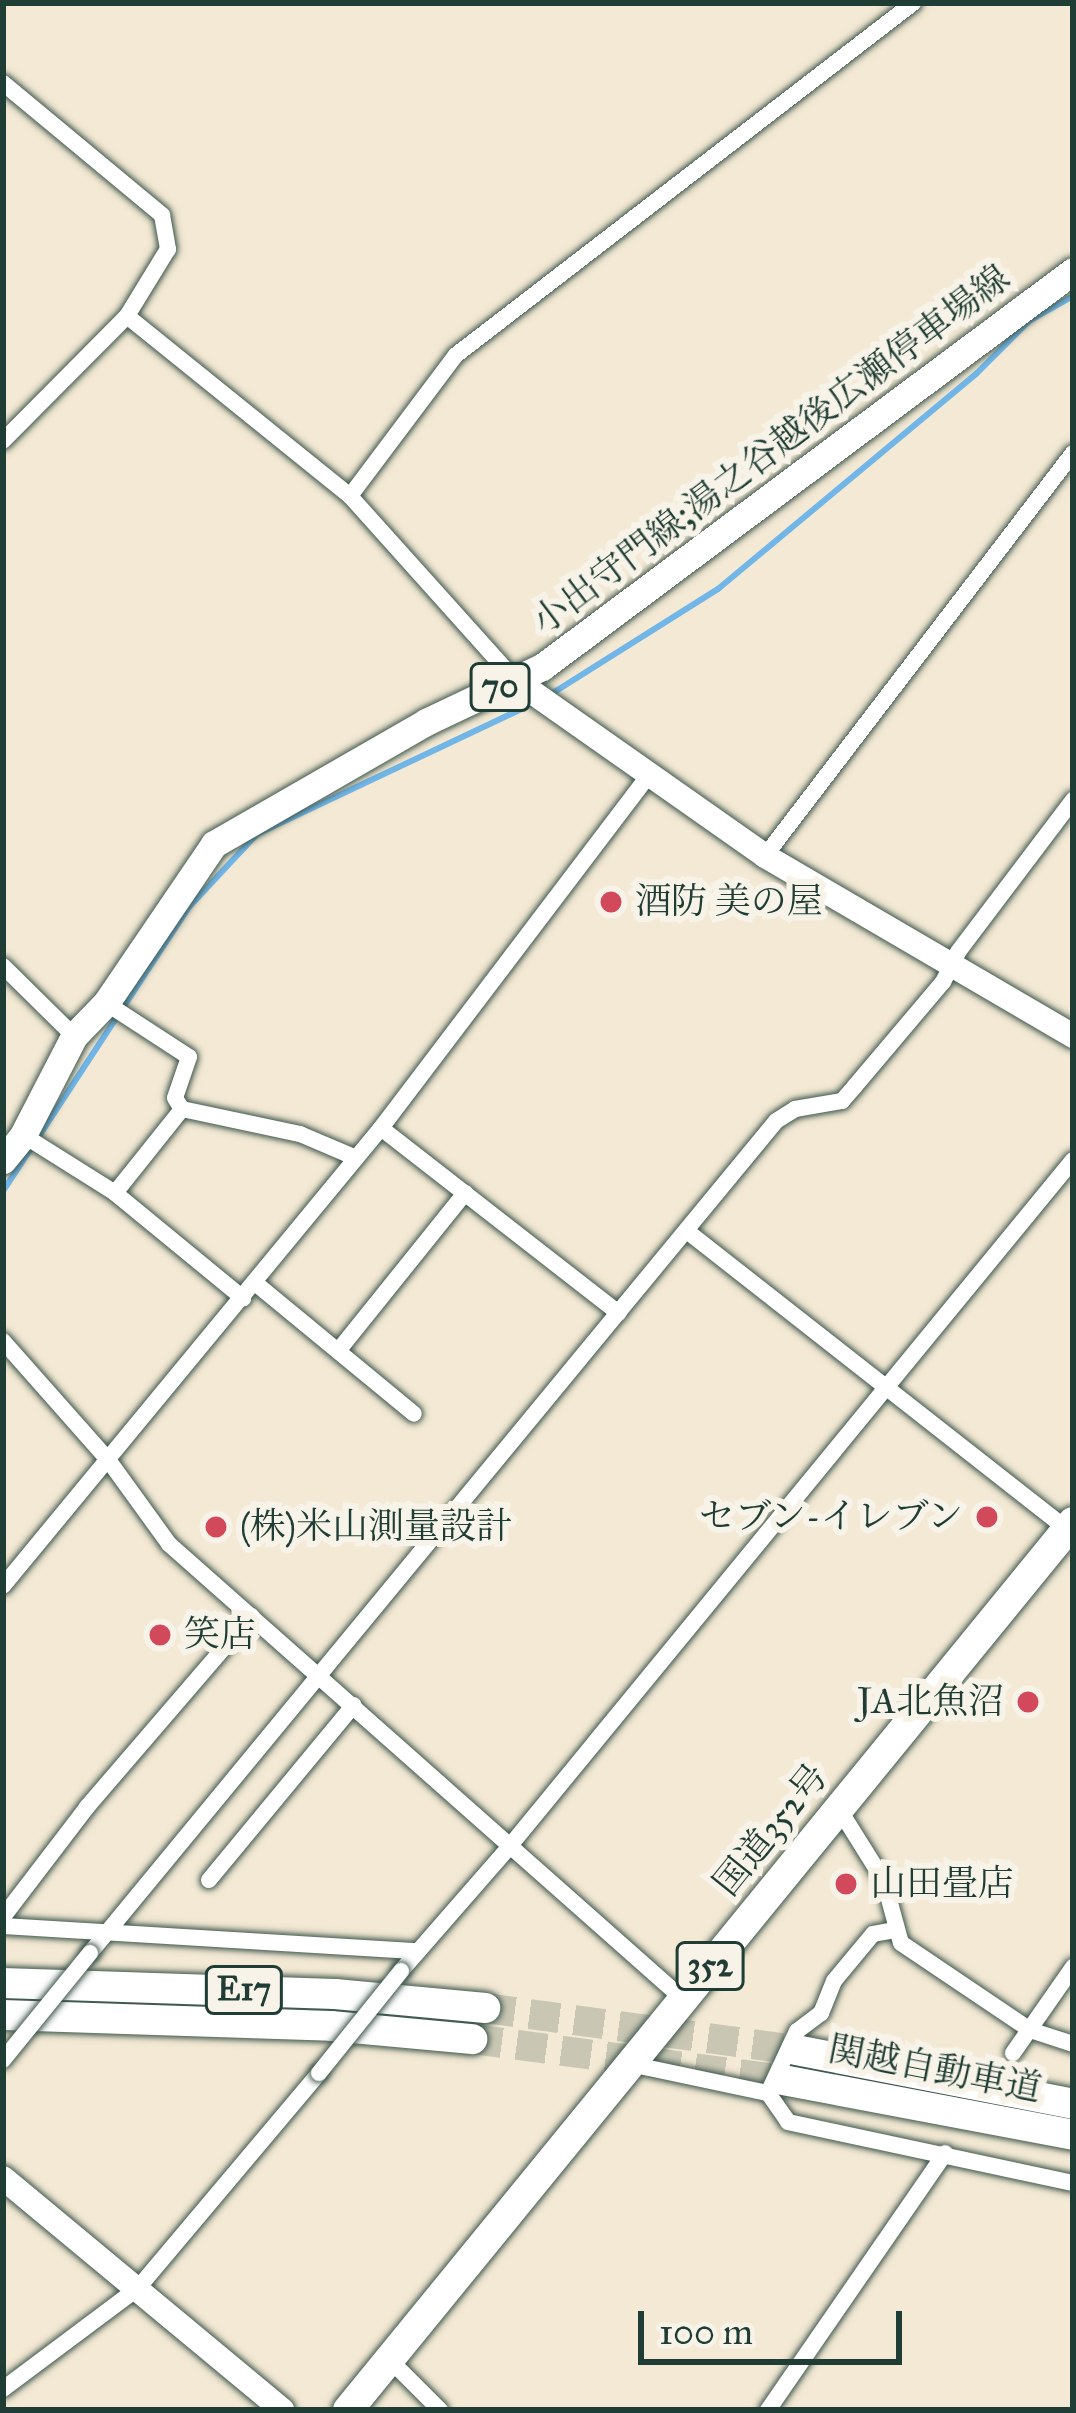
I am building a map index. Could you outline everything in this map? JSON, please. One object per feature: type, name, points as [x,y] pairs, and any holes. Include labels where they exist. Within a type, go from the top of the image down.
[{"type":"highway","name":"国道352号","points":[[348,2410],[1070,1525]]},
{"type":"highway","name":"E17","points":[[3,1983],[335,1994],[484,2008]]},
{"type":"highway","name":"E17","points":[[3,2015],[331,2026],[472,2039]]},
{"type":"highway","name":"関越自動車道","points":[[796,2050],[1073,2104]]},
{"type":"highway","name":"関越自動車道","points":[[775,2086],[1073,2135]]},
{"type":"main road","name":"小出守門線;湯之谷越後広瀬停車場線","points":[[3,1160],[23,1135],[74,1036],[106,1003],[214,844],[426,722],[542,667],[1073,271]]},
{"type":"street","points":[[350,496],[456,356],[913,3]]},
{"type":"street","points":[[3,83],[163,215],[168,249],[127,316],[3,441]]},
{"type":"street","points":[[127,316],[350,496],[515,680],[765,856],[1073,1036]]},
{"type":"street","points":[[765,856],[1073,453]]},
{"type":"street","points":[[3,1586],[381,1128],[650,774]]},
{"type":"street","points":[[3,2060],[776,1121],[795,1109],[842,1100],[950,966],[1073,800]]},
{"type":"street","points":[[3,966],[74,1036]]},
{"type":"street","points":[[106,1003],[189,1057],[175,1098],[182,1109],[300,1134],[354,1157]]},
{"type":"street","points":[[115,1193],[182,1109]]},
{"type":"street","points":[[381,1128],[619,1312]]},
{"type":"street","points":[[23,1135],[115,1193],[242,1298]]},
{"type":"street","points":[[3,2389],[138,2288],[509,1847],[1073,1160]]},
{"type":"street","points":[[338,1351],[465,1193]]},
{"type":"street","points":[[688,1232],[886,1389],[1070,1525]]},
{"type":"street","points":[[254,1282],[414,1414]]},
{"type":"street","points":[[3,1341],[109,1461],[169,1544],[321,1674],[683,2000]]},
{"type":"street","points":[[3,1922],[87,1808],[251,1616]]},
{"type":"street","points":[[209,1880],[354,1705]]},
{"type":"street","points":[[838,1809],[884,1881],[901,1943],[1030,2030],[1073,2044]]},
{"type":"street","points":[[3,1922],[417,1951]]},
{"type":"street","points":[[775,2086],[797,2031],[821,2013],[835,1982],[873,1934],[895,1930]]},
{"type":"street","points":[[1013,2053],[1073,1967]]},
{"type":"street","points":[[630,2064],[775,2086]]},
{"type":"street","points":[[775,2086],[796,2125],[1073,2183]]},
{"type":"street","points":[[768,2410],[945,2153]]},
{"type":"street","points":[[3,2178],[281,2410]]},
{"type":"street","points":[[389,2359],[440,2410]]},
{"type":"waterway","points":[[548,696],[718,589],[976,374],[1029,321],[1073,296]]},
{"type":"waterway","points":[[3,1191],[189,907],[257,834],[536,702]]},
{"type":"tunnel","points":[[485,2008],[796,2050]]},
{"type":"tunnel","points":[[472,2039],[783,2080]]},
{"type":"place","name":"酒防 美の屋","points":[[611,902]]},
{"type":"place","name":"セブン-イレブン","points":[[987,1517]]},
{"type":"place","name":"(株)米山測量設計","points":[[216,1527]]},
{"type":"place","name":"笑店","points":[[160,1635]]},
{"type":"place","name":"JA北魚沼","points":[[1028,1702]]},
{"type":"place","name":"山田畳店","points":[[846,1884]]}]
